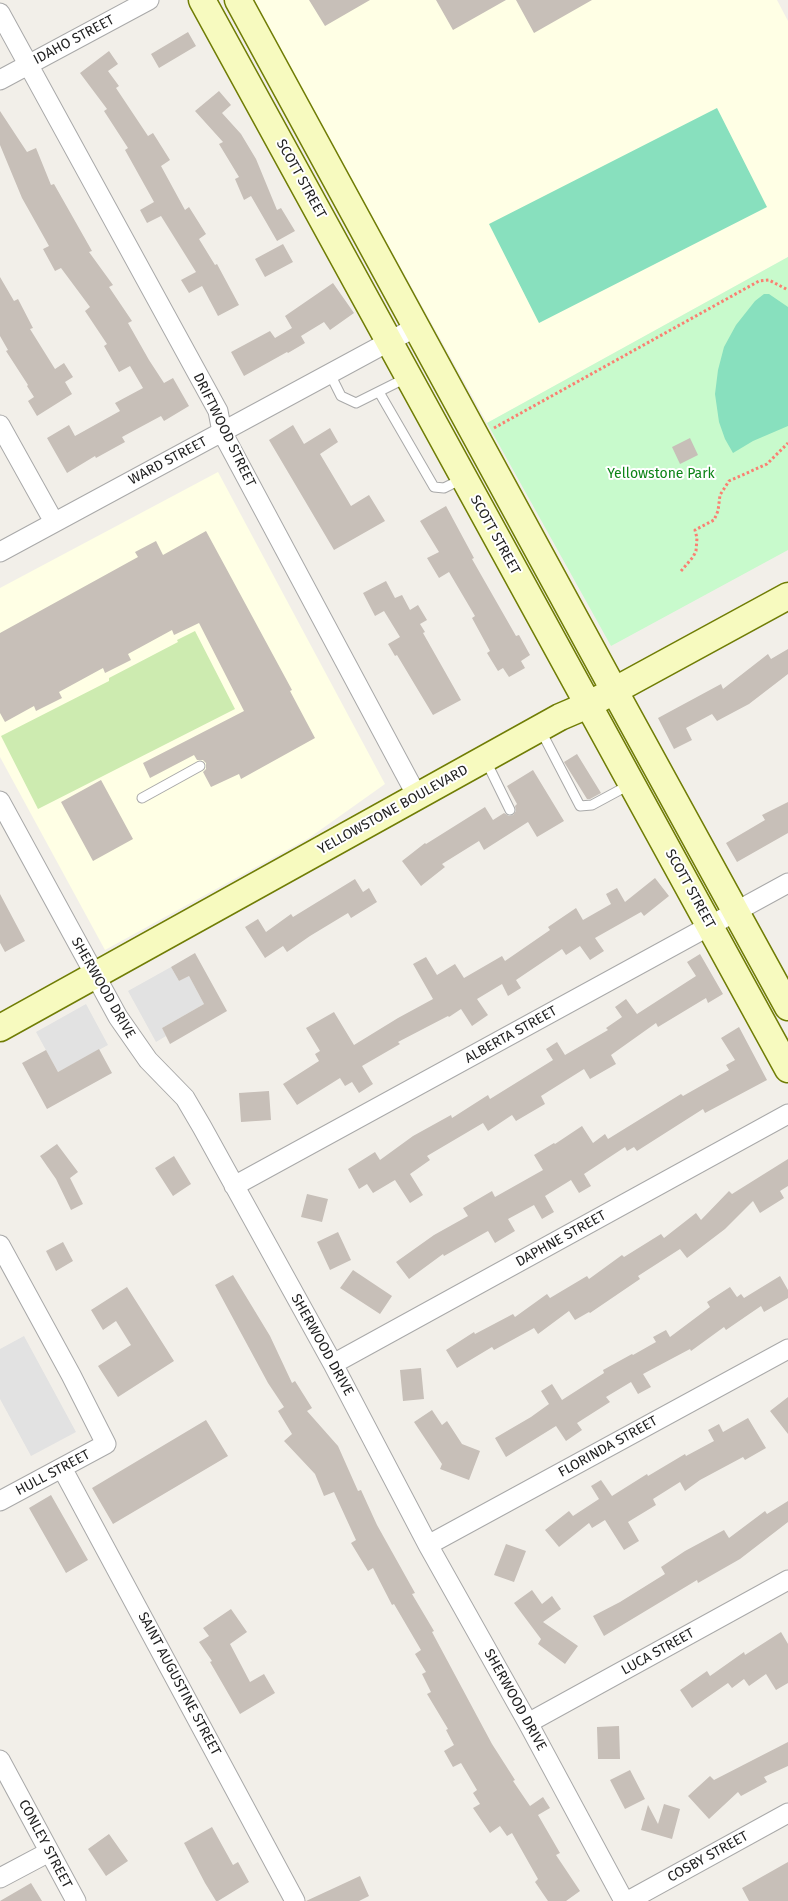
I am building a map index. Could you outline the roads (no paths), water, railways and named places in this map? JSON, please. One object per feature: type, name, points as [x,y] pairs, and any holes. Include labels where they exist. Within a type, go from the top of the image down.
[{"type":"main road","name":"SCOTT STREET","points":[[202,0],[788,1069]]},
{"type":"main road","points":[[238,0],[788,1007]]},
{"type":"main road","points":[[466,481],[494,471]]},
{"type":"main road","name":"YELLOWSTONE BOULEVARD","points":[[0,1028],[484,758],[560,717],[588,705],[788,596]]},
{"type":"street","name":"IDAHO STREET","points":[[0,80],[149,0]]},
{"type":"street","name":"DRIFTWOOD STREET","points":[[0,13],[218,411],[222,432],[417,796]]},
{"type":"street","name":"WARD STREET","points":[[0,552],[416,327]]},
{"type":"street","points":[[0,425],[54,522]]},
{"type":"street","name":"SHERWOOD DRIVE","points":[[0,801],[118,1017],[148,1060],[185,1098],[333,1364],[428,1545],[626,1901]]},
{"type":"street","name":"ALBERTA STREET","points":[[234,1186],[788,883]]},
{"type":"street","name":"DAPHNE STREET","points":[[333,1364],[788,1114]]},
{"type":"street","name":"HULL STREET","points":[[0,1245],[71,1375],[106,1444],[0,1501]]},
{"type":"street","name":"FLORINDA STREET","points":[[428,1545],[788,1349]]},
{"type":"street","name":"SAINT AUGUSTINE STREET","points":[[62,1468],[295,1901]]},
{"type":"street","name":"LUCA STREET","points":[[528,1723],[788,1580]]},
{"type":"street","name":"CONLEY STREET","points":[[0,1760],[76,1901]]},
{"type":"street","name":"COSBY STREET","points":[[626,1901],[788,1813]]},
{"type":"street","points":[[0,1878],[49,1852]]},
{"type":"lane","points":[[330,374],[341,396],[356,403],[409,376]]},
{"type":"lane","points":[[379,392],[434,487],[444,488],[466,481]]},
{"type":"lane","points":[[539,728],[580,806],[592,805],[632,784]]},
{"type":"lane","points":[[484,758],[510,810]]},
{"type":"lane","points":[[142,798],[200,766]]},
{"type":"park label","name":"Yellowstone Park","points":[[661,474]]}]
